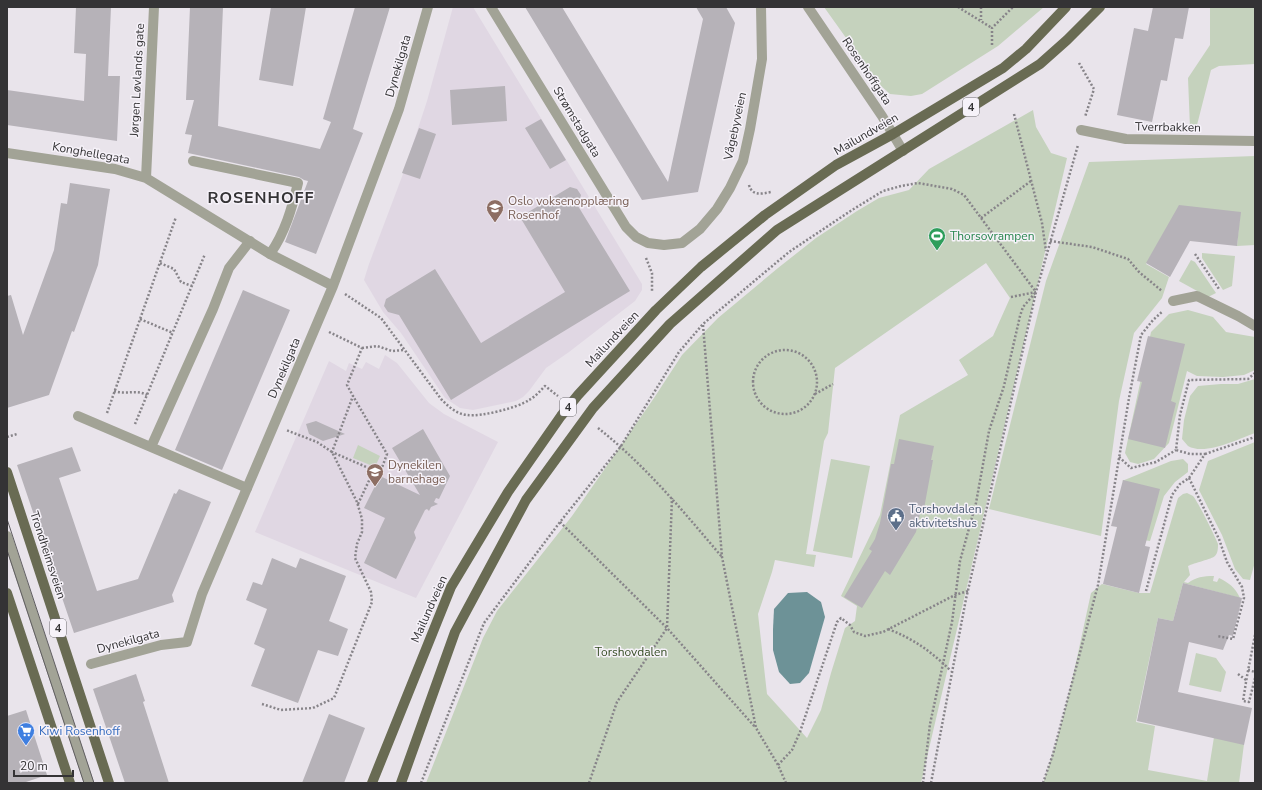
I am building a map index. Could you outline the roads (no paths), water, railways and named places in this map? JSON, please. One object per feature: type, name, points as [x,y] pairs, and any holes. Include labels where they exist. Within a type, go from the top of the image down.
[{"type":"main road","name":"Mailundveien","points":[[372,783],[451,587],[508,492],[561,416],[578,395],[656,310],[702,267],[765,215],[836,165],[893,134],[1002,68],[1026,48],[1066,7]]},
{"type":"main road","name":"4","points":[[401,783],[455,632],[526,500],[593,408],[670,324],[777,230],[1040,64],[1100,7]]},
{"type":"main road","name":"Trondheimsveien","points":[[7,472],[109,783]]},
{"type":"main road","points":[[7,593],[70,783]]},
{"type":"street","name":"Jørgen Løvlands gate","points":[[146,178],[154,7]]},
{"type":"street","name":"Dynekilgata","points":[[91,664],[161,645],[187,642],[202,594],[333,286],[399,109],[428,7]]},
{"type":"street","name":"Strømstadgata","points":[[491,7],[626,228],[636,237],[648,243]]},
{"type":"street","name":"Vågebyveien","points":[[648,243],[664,245],[682,242],[700,229],[730,188],[743,161],[762,59],[761,7]]},
{"type":"street","name":"Rosenhoffgata","points":[[808,7],[838,49],[903,151]]},
{"type":"street","name":"Tverrbakken","points":[[1081,130],[1126,139],[1255,141]]},
{"type":"street","name":"Konghellegata","points":[[7,153],[115,169],[146,178],[270,254],[333,286]]},
{"type":"street","points":[[193,161],[298,183],[292,209],[278,243],[270,254]]},
{"type":"street","points":[[151,447],[213,309],[229,268],[250,241]]},
{"type":"street","points":[[1173,301],[1197,296],[1255,326]]},
{"type":"street","points":[[78,416],[247,488]]},
{"type":"street","points":[[7,536],[89,783]]},
{"type":"water","points":[[807,592],[821,602],[825,617],[809,673],[800,683],[790,684],[779,672],[773,650],[774,609],[788,593]]},
{"type":"tram line","points":[[7,519],[94,783]]},
{"type":"tram line","points":[[7,550],[84,783]]},
{"type":"place","name":"Oslo voksenopplæring Rosenhof","points":[[495,223]]},
{"type":"place","name":"Thorsovrampen","points":[[937,251]]},
{"type":"place","name":"Dynekilen barnehage","points":[[375,487]]},
{"type":"place","name":"Torshovdalen aktivitetshus","points":[[896,531]]},
{"type":"place","name":"Kiwi Rosenhoff","points":[[26,746]]},
{"type":"district","name":"ROSENHOFF","points":[[261,198]]},
{"type":"park label","name":"Torshovdalen","points":[[631,652]]}]
